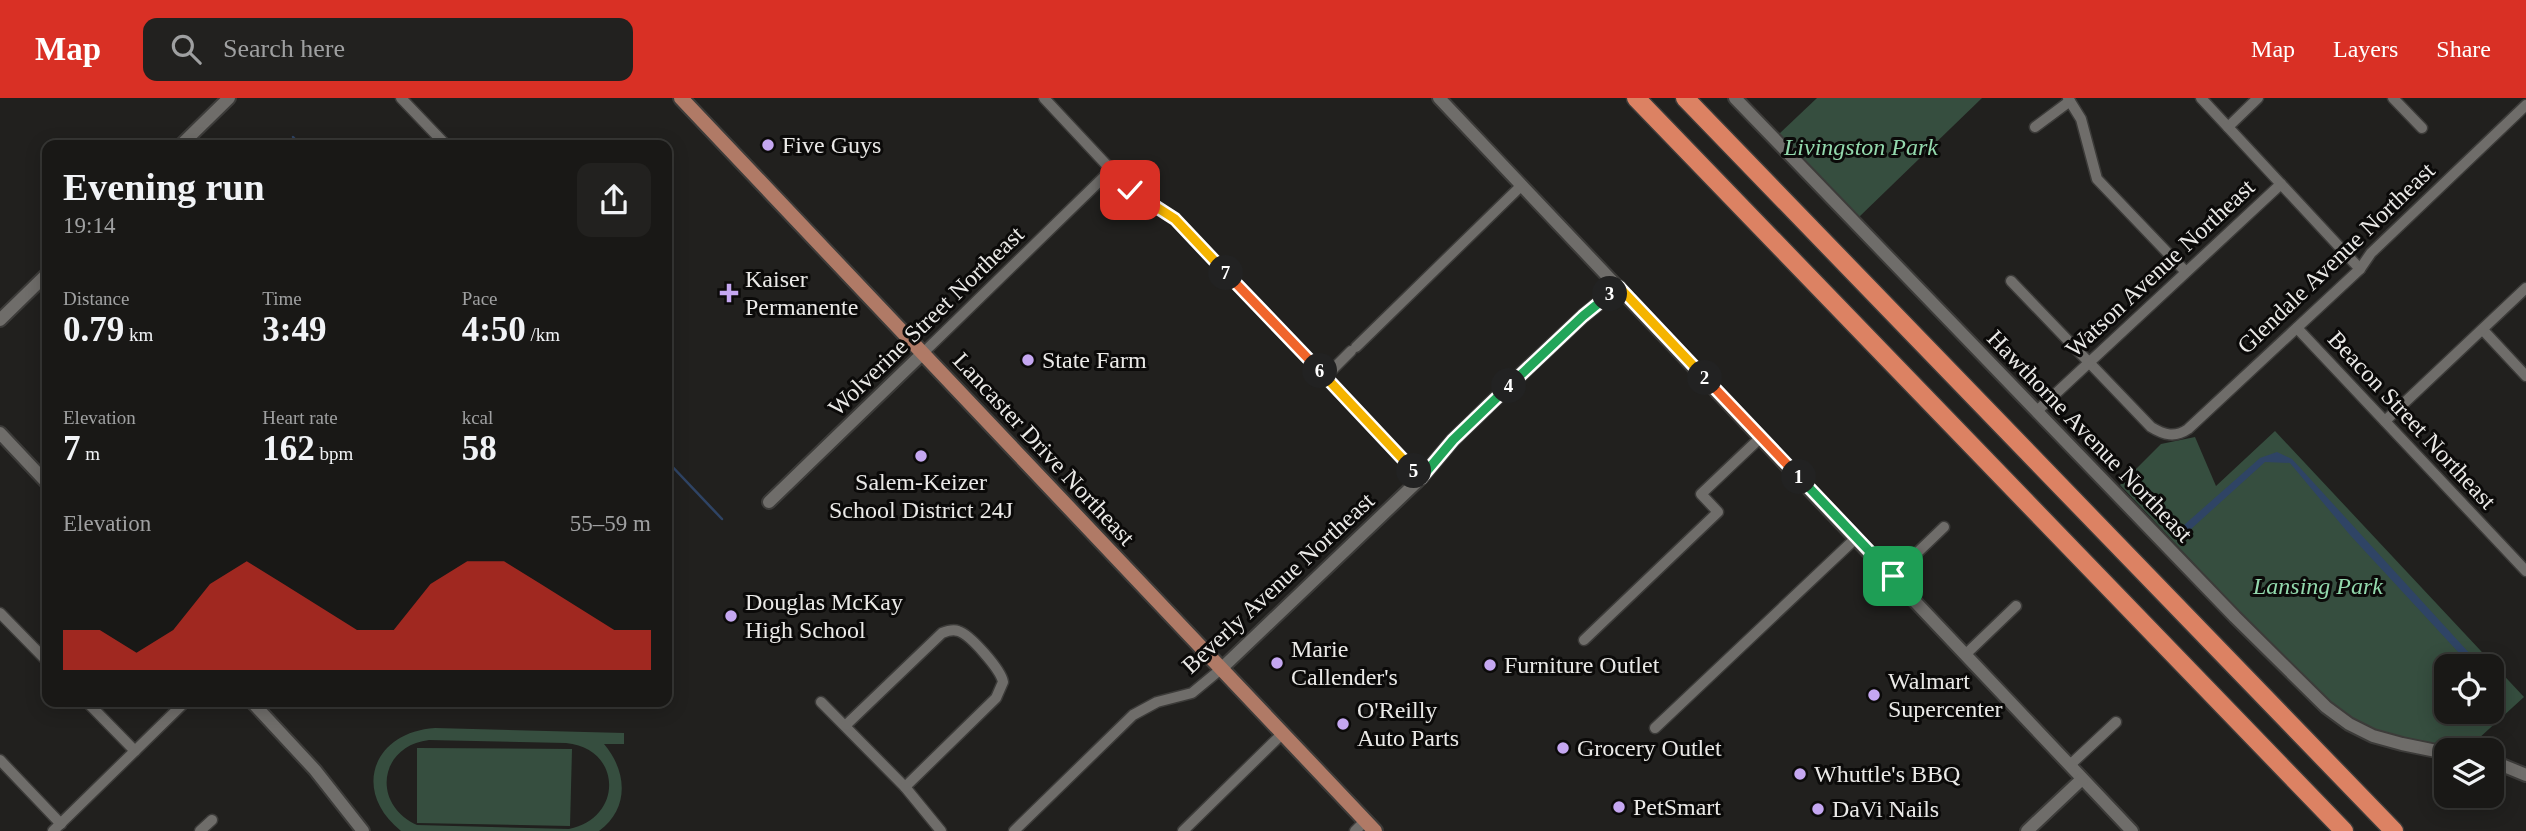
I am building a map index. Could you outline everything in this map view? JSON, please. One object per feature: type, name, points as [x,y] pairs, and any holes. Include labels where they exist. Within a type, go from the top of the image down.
[{"type":"highway","points":[[1636,98],[2344,831]]},
{"type":"highway","points":[[1685,98],[2393,831]]},
{"type":"main road","name":"Lancaster Drive Northeast","points":[[681,98],[1283,733],[1365,828]]},
{"type":"street","points":[[186,140],[229,98]]},
{"type":"street","points":[[401,98],[441,140]]},
{"type":"street","points":[[1044,98],[1134,194],[1175,219],[1421,478]]},
{"type":"street","points":[[1439,98],[2132,831]]},
{"type":"street","name":"Hawthorne Avenue Northeast","points":[[1735,98],[2326,707],[2349,724],[2374,736],[2434,751]]},
{"type":"street","points":[[2201,98],[2360,269]]},
{"type":"street","points":[[2228,127],[2258,98]]},
{"type":"street","points":[[2393,98],[2422,128]]},
{"type":"street","points":[[2035,127],[2069,99],[2081,119],[2098,179],[2185,271]]},
{"type":"street","name":"Glendale Avenue Northeast","points":[[2089,362],[2151,426],[2171,435],[2189,429],[2360,269],[2371,253],[2526,105]]},
{"type":"street","name":"Wolverine Street Northeast","points":[[769,502],[1111,170]]},
{"type":"street","name":"Watson Avenue Northeast","points":[[2037,411],[2281,184]]},
{"type":"street","points":[[1325,377],[1522,186]]},
{"type":"street","points":[[0,320],[42,279]]},
{"type":"street","points":[[2011,281],[2089,362]]},
{"type":"street","name":"Beverly Avenue Northeast","points":[[1014,831],[1133,715],[1157,702],[1192,693],[1221,669],[1421,478],[1453,440],[1516,379],[1583,316],[1619,287]]},
{"type":"street","points":[[2385,421],[2526,288]]},
{"type":"street","name":"Beacon Street Northeast","points":[[2297,328],[2526,571]]},
{"type":"street","points":[[2483,330],[2526,376]]},
{"type":"street","points":[[0,433],[42,478]]},
{"type":"street","points":[[1584,640],[1718,513],[1701,494],[1761,436]]},
{"type":"street","points":[[1893,576],[1944,527]]},
{"type":"street","points":[[1655,728],[1856,538]]},
{"type":"street","points":[[1966,654],[2015,606]]},
{"type":"street","points":[[0,612],[42,656]]},
{"type":"street","points":[[846,725],[942,633],[957,630],[965,634],[998,668],[1003,682],[996,698],[905,788]]},
{"type":"street","points":[[821,702],[905,788],[941,831]]},
{"type":"street","points":[[92,707],[135,751]]},
{"type":"street","points":[[0,760],[57,827],[181,707]]},
{"type":"street","points":[[258,707],[315,770],[358,829]]},
{"type":"street","points":[[2070,765],[2116,722]]},
{"type":"street","points":[[1183,831],[1283,733]]},
{"type":"street","points":[[2504,766],[2526,775]]},
{"type":"street","points":[[2028,831],[2082,779]]},
{"type":"street","points":[[200,831],[212,820]]},
{"type":"green space","name":"Livingston Park","points":[[1817,98],[1982,98],[1859,217],[1779,134]]},
{"type":"green space","name":"Lansing Park","points":[[2275,431],[2484,654],[2434,654],[2434,724],[2494,724],[2479,738],[2434,738],[2434,745],[2406,741],[2351,720],[2290,665],[2120,485],[2161,444],[2195,437],[2216,486]]},
{"type":"green space","name":"Lansing Park","points":[[2504,676],[2524,697],[2504,715]]},
{"type":"green space","points":[[435,728],[624,733],[624,744],[604,744],[621,777],[620,800],[609,822],[599,831],[401,831],[376,799],[373,782],[376,766],[384,752],[396,740],[414,732]],"holes":[[[429,740],[566,743],[584,748],[598,757],[606,770],[609,784],[607,798],[600,812],[587,822],[569,829],[417,825],[402,816],[392,804],[387,790],[391,764],[400,753],[412,745]]]},
{"type":"green space","points":[[417,748],[572,749],[570,826],[417,823]]},
{"type":"water","points":[[2277,452],[2292,459],[2470,654],[2460,654],[2350,535],[2290,463],[2265,462],[2180,539],[2175,533],[2260,458]]},
{"type":"waterway","points":[[672,466],[722,519]]},
{"type":"place","name":"Five Guys","points":[[768,145]]},
{"type":"place","name":"Kaiser Permanente","points":[[729,293]]},
{"type":"place","name":"State Farm","points":[[1028,360]]},
{"type":"place","name":"Salem-Keizer School District 24J","points":[[921,456]]},
{"type":"place","name":"Douglas McKay High School","points":[[731,616]]},
{"type":"place","name":"Marie Callender's","points":[[1277,663]]},
{"type":"place","name":"Furniture Outlet","points":[[1490,665]]},
{"type":"place","name":"Walmart Supercenter","points":[[1874,695]]},
{"type":"place","name":"O'Reilly Auto Parts","points":[[1343,724]]},
{"type":"place","name":"Grocery Outlet","points":[[1563,748]]},
{"type":"place","name":"Whuttle's BBQ","points":[[1800,774]]},
{"type":"place","name":"PetSmart","points":[[1619,807]]},
{"type":"place","name":"DaVi Nails","points":[[1818,809]]},
{"type":"route","points":[[1130,190],[1175,219],[1421,478],[1453,440],[1516,379],[1583,316],[1619,287],[1893,576]]}]
